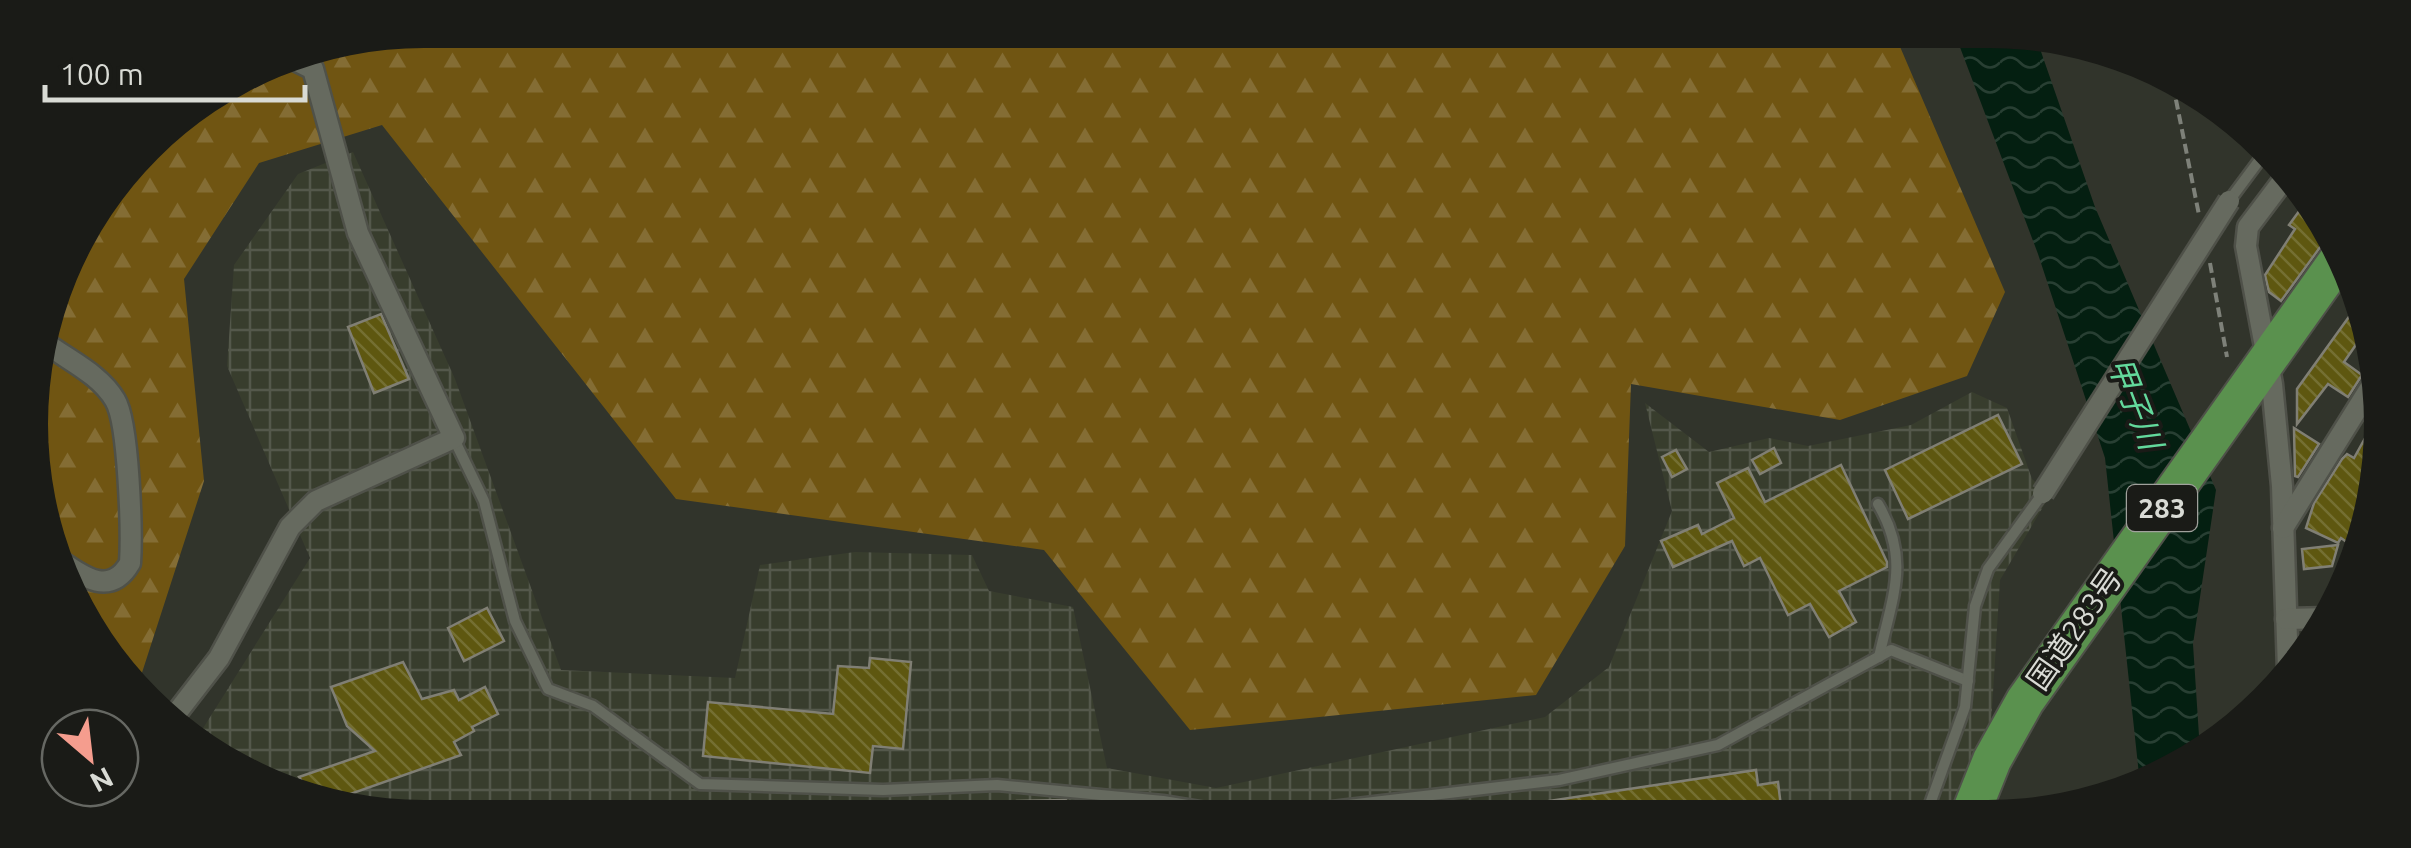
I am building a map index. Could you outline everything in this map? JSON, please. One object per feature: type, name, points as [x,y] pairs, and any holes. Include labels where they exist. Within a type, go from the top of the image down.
[{"type":"highway","name":"国道283号","points":[[1977,800],[2016,716],[2071,651],[2264,379],[2331,272]]},
{"type":"highway","name":"国道283号","points":[[2264,379],[2339,289]]},
{"type":"highway","name":"国道283号","points":[[1993,800],[2013,754],[2071,651]]},
{"type":"street","points":[[179,710],[218,658],[290,527],[316,501],[454,438],[358,233],[312,69],[308,66]]},
{"type":"street","points":[[2279,186],[2248,227],[2246,246],[2284,528],[2287,651]]},
{"type":"street","points":[[2043,493],[2229,201]]},
{"type":"street","points":[[55,350],[102,384],[117,402],[124,426],[130,563],[123,575],[107,583],[91,582],[78,573]]},
{"type":"street","points":[[2284,528],[2363,400]]},
{"type":"street","points":[[2286,618],[2309,618]]},
{"type":"lane","points":[[2229,201],[2257,163]]},
{"type":"lane","points":[[454,438],[484,501],[516,621],[548,690],[593,706],[700,784],[882,790],[996,785],[1153,800]]},
{"type":"lane","points":[[1931,800],[1965,706],[1974,606],[1988,569],[2043,493]]},
{"type":"lane","points":[[1878,504],[1894,532],[1898,566],[1879,657]]},
{"type":"lane","points":[[1376,800],[1560,780],[1718,745],[1891,650],[1968,681]]},
{"type":"shaded area","points":[[353,152],[455,379],[561,670],[735,678],[760,565],[855,552],[972,555],[989,591],[1073,607],[1107,768],[1216,788],[1545,717],[1609,667],[1672,511],[1645,403],[1709,452],[1769,438],[1808,446],[1911,425],[1972,392],[2007,408],[2032,479],[2050,495],[2000,580],[1991,725],[1956,800],[399,800],[351,793],[303,781],[257,762],[203,728],[310,558],[227,366],[234,265],[298,174]]},
{"type":"green space","points":[[399,48],[1901,48],[2005,292],[1967,376],[1840,420],[1631,384],[1625,546],[1536,695],[1190,730],[1044,550],[676,499],[382,125],[259,163],[184,279],[204,481],[142,673],[111,633],[86,591],[67,545],[55,497],[48,449],[48,399],[60,327],[76,280],[125,195],[195,125],[257,86],[303,67]]},
{"type":"water","name":"甲子川","points":[[1960,48],[2041,52],[2095,207],[2216,490],[2193,644],[2199,735],[2138,769],[2105,458],[2038,254]]},
{"type":"building","points":[[2298,212],[2320,248],[2281,301],[2269,292],[2265,275],[2295,229],[2289,225]]},
{"type":"building","points":[[381,314],[409,379],[374,393],[348,327]]},
{"type":"building","points":[[2348,318],[2355,346],[2344,362],[2360,378],[2348,397],[2328,384],[2297,424],[2297,389]]},
{"type":"building","points":[[1998,415],[2022,464],[1908,519],[1885,470]]},
{"type":"building","points":[[2294,428],[2319,444],[2298,477],[2295,476]]},
{"type":"building","points":[[2363,441],[2351,521],[2345,541],[2341,538],[2338,543],[2306,528],[2314,503],[2342,459],[2347,454],[2354,458]]},
{"type":"building","points":[[1774,448],[1781,463],[1760,474],[1752,460]]},
{"type":"building","points":[[1676,450],[1687,469],[1672,477],[1662,457]]},
{"type":"building","points":[[1841,465],[1887,562],[1887,567],[1839,591],[1856,622],[1829,637],[1810,604],[1788,615],[1760,558],[1744,566],[1732,541],[1673,567],[1661,541],[1698,525],[1702,534],[1734,518],[1717,483],[1748,468],[1765,502]]},
{"type":"building","points":[[2338,545],[2332,566],[2304,569],[2302,549]]},
{"type":"building","points":[[487,608],[504,641],[464,661],[448,628]]},
{"type":"building","points":[[870,658],[911,662],[903,749],[873,746],[870,773],[703,756],[708,702],[833,714],[838,666],[869,668]]},
{"type":"building","points":[[403,662],[422,699],[454,690],[459,700],[485,687],[498,714],[454,742],[461,755],[352,793],[299,777],[375,751],[347,726],[331,687]]},
{"type":"building","points":[[1756,770],[1758,785],[1778,782],[1780,800],[1555,800]]}]
